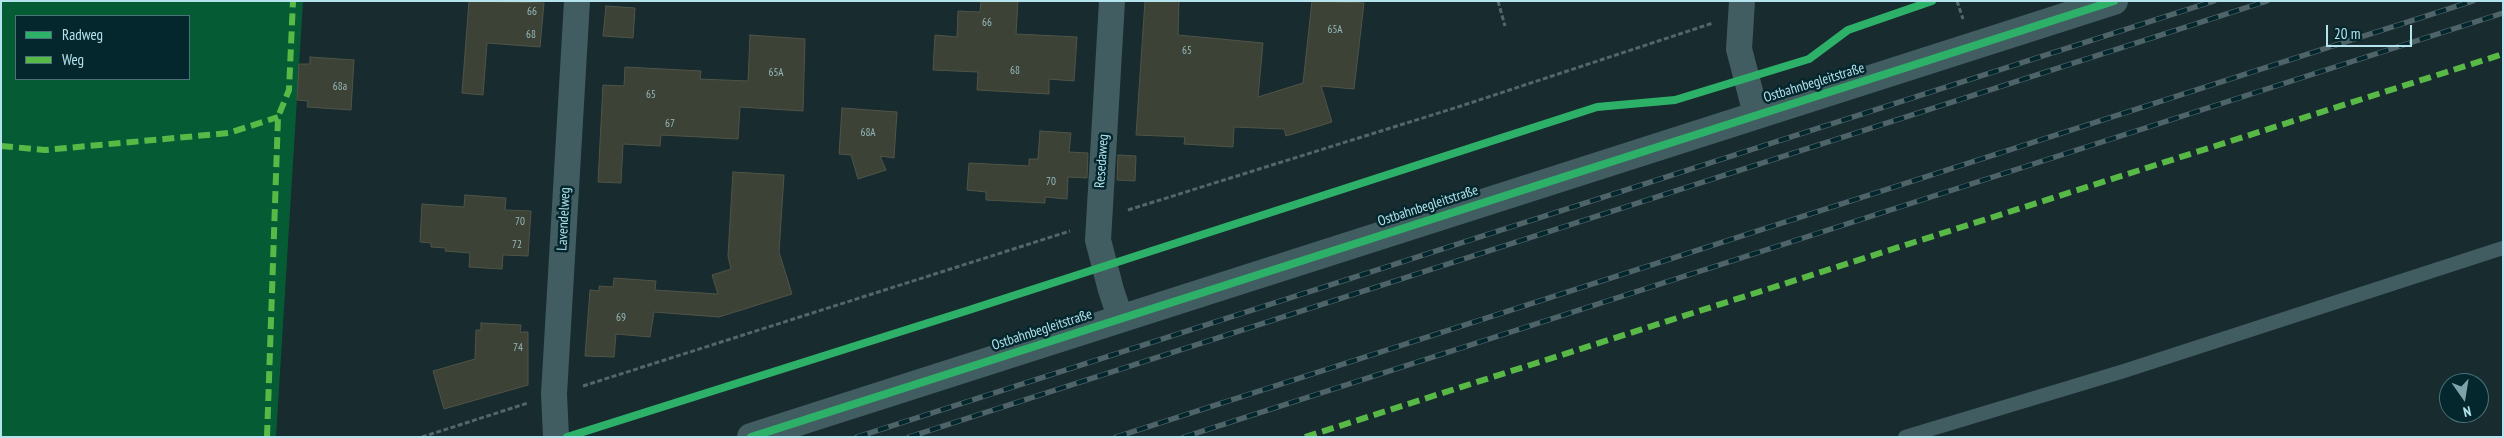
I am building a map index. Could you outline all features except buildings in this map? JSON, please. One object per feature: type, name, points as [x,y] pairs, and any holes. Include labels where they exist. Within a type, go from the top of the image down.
[{"type":"street","name":"Lavendelweg","points":[[556,437],[554,394],[577,1]]},
{"type":"street","name":"Resedaweg","points":[[1112,1],[1098,240],[1120,318]]},
{"type":"street","name":"Ostbahnbegleitstraße","points":[[750,437],[2114,1]]},
{"type":"street","points":[[1742,7],[1739,49],[1756,114]]},
{"type":"lane","points":[[1904,437],[2124,371],[2503,248]]},
{"type":"path","points":[[1498,1],[1505,26]]},
{"type":"path","points":[[1957,1],[1963,20]]},
{"type":"path","points":[[1120,212],[1461,106],[1742,7]]},
{"type":"path","points":[[577,388],[1079,228]]},
{"type":"path","points":[[422,437],[536,400]]},
{"type":"green space","points":[[1,1],[303,1],[276,437],[1,437]]},
{"type":"railway","points":[[857,437],[2214,1]]},
{"type":"railway","points":[[909,437],[2267,1]]},
{"type":"railway","points":[[1116,437],[2473,1]]},
{"type":"railway","points":[[1184,437],[2503,13]]},
{"type":"marked path","points":[[267,437],[278,117],[289,90],[293,1]]},
{"type":"marked path","points":[[1305,437],[2503,54]]},
{"type":"marked path","points":[[1,146],[45,150],[229,133],[278,117]]},
{"type":"cycle path","points":[[567,437],[969,310],[1597,107],[1675,100],[1809,59],[1848,30],[1932,1]]},
{"type":"cycle path","points":[[751,437],[2114,1]]}]
